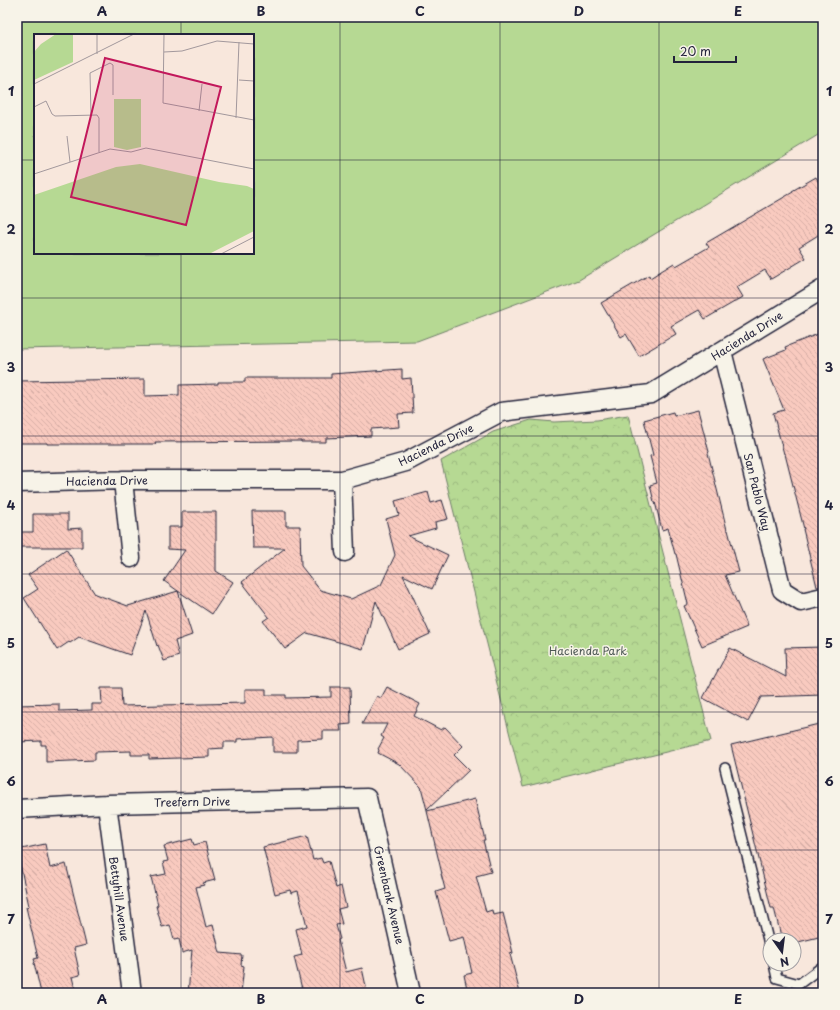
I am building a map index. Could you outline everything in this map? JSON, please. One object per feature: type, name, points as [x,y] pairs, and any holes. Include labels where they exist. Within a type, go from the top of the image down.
[{"type":"street","name":"Hacienda Drive","points":[[17,483],[123,480],[342,480],[406,462],[501,412],[651,394],[823,289]]},
{"type":"street","name":"San Pablo Way","points":[[722,351],[782,590],[801,602],[823,597]]},
{"type":"street","points":[[123,480],[131,558]]},
{"type":"street","points":[[342,480],[345,552]]},
{"type":"street","name":"Treefern Drive","points":[[17,809],[107,804],[367,798]]},
{"type":"street","name":"Greenbank Avenue","points":[[367,798],[411,993]]},
{"type":"street","name":"Bettyhill Avenue","points":[[107,804],[132,993]]},
{"type":"lane","points":[[725,768],[766,932]]},
{"type":"lane","points":[[776,972],[777,978],[799,984],[823,966]]},
{"type":"green space","points":[[17,17],[823,17],[823,132],[579,280],[417,341],[17,349]]},
{"type":"green space","name":"Hacienda Park","points":[[628,415],[711,741],[523,787],[441,461],[493,432],[531,420],[554,422],[597,420]]},
{"type":"building","points":[[816,177],[823,190],[823,232],[799,247],[806,258],[771,279],[765,270],[737,287],[743,297],[705,319],[699,310],[671,326],[676,334],[639,356],[626,334],[621,337],[601,303],[649,275],[650,278],[674,263],[676,266],[709,247],[706,243]]},
{"type":"building","points":[[818,334],[823,346],[823,586],[817,587],[804,529],[773,413],[784,410],[763,359],[786,350],[785,347]]},
{"type":"building","points":[[402,369],[402,379],[411,378],[413,413],[398,414],[399,427],[371,429],[371,436],[326,438],[326,442],[155,442],[156,444],[17,443],[17,381],[145,379],[145,396],[179,395],[179,385],[218,384],[218,382],[245,382],[245,378],[331,378],[331,374]]},
{"type":"building","points":[[698,410],[727,530],[739,572],[725,575],[747,627],[702,646],[684,606],[688,604],[668,528],[662,530],[654,502],[650,485],[657,483],[650,456],[653,455],[644,420],[673,412],[674,416]]},
{"type":"building","points":[[428,492],[431,503],[442,500],[448,519],[435,522],[436,528],[408,536],[448,555],[432,589],[403,575],[430,634],[398,649],[376,601],[363,649],[307,633],[285,649],[263,621],[269,617],[242,582],[285,548],[253,548],[252,511],[286,511],[286,526],[300,526],[301,566],[320,590],[351,599],[381,585],[395,555],[386,519],[399,515],[395,501]]},
{"type":"building","points":[[182,512],[216,512],[216,571],[233,582],[212,614],[164,581],[185,550],[168,549],[168,527],[182,527]]},
{"type":"building","points":[[33,514],[68,514],[68,529],[82,528],[82,547],[19,547],[19,532],[33,532]]},
{"type":"building","points":[[66,549],[95,594],[128,606],[178,591],[192,635],[175,641],[179,656],[164,661],[158,645],[157,646],[146,611],[130,655],[79,637],[57,650],[24,598],[38,589],[28,575]]},
{"type":"building","points":[[823,647],[823,695],[761,697],[748,722],[703,698],[730,648],[786,677],[785,648]]},
{"type":"building","points":[[331,687],[350,687],[351,724],[340,725],[341,731],[323,731],[323,739],[297,740],[297,752],[273,752],[273,737],[237,739],[237,742],[224,742],[224,748],[209,749],[209,757],[149,759],[149,755],[131,755],[131,751],[95,752],[95,760],[46,762],[46,745],[41,745],[41,741],[18,742],[17,705],[59,704],[59,711],[92,710],[92,704],[102,704],[101,688],[121,688],[122,706],[245,703],[245,689],[266,689],[266,695],[286,695],[286,698],[331,697]]},
{"type":"building","points":[[387,687],[420,704],[414,716],[441,730],[445,727],[463,746],[454,755],[469,770],[427,810],[421,787],[399,764],[378,753],[378,749],[384,738],[381,736],[387,724],[362,724],[377,696],[381,698]]},
{"type":"building","points":[[823,723],[823,936],[802,941],[802,932],[780,932],[774,908],[771,908],[731,745]]},
{"type":"building","points":[[475,799],[491,872],[476,876],[486,912],[492,910],[493,915],[503,913],[513,953],[510,954],[520,993],[468,993],[464,975],[472,973],[464,937],[449,941],[436,892],[445,889],[427,811]]},
{"type":"building","points":[[307,836],[313,860],[321,858],[323,863],[329,861],[336,888],[341,886],[346,907],[338,909],[342,924],[336,925],[340,939],[338,940],[346,972],[362,968],[367,991],[358,993],[303,993],[294,957],[302,955],[296,929],[307,926],[298,891],[291,893],[290,890],[275,894],[263,847]]},
{"type":"building","points":[[192,839],[194,845],[205,842],[215,880],[203,883],[204,885],[196,887],[206,927],[213,925],[220,953],[242,955],[241,965],[244,966],[241,993],[188,993],[192,950],[182,953],[179,939],[174,940],[170,925],[162,927],[156,906],[158,905],[151,877],[166,874],[163,862],[168,861],[164,846]]},
{"type":"building","points":[[45,844],[50,868],[66,864],[86,945],[74,948],[80,975],[72,977],[76,993],[41,993],[34,963],[34,959],[38,958],[26,907],[29,906],[17,850]]}]
